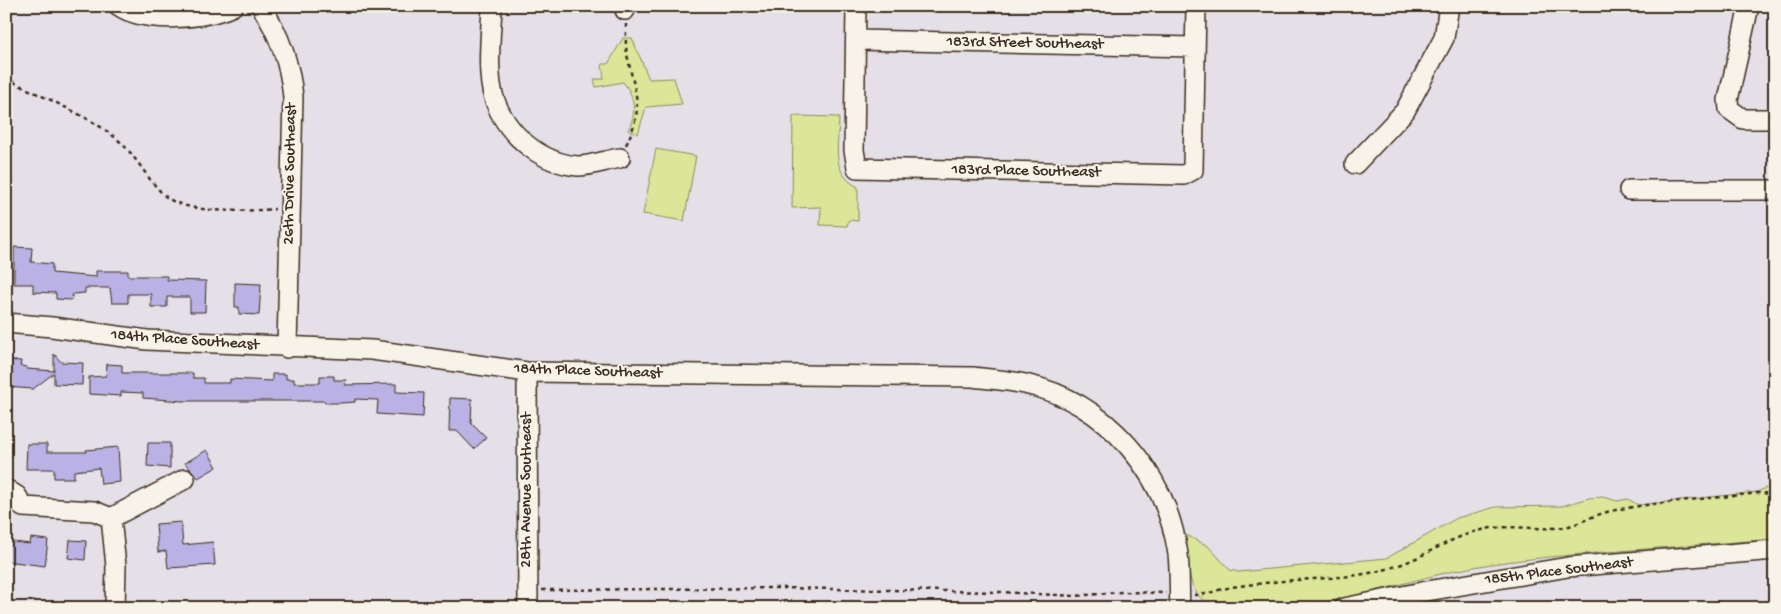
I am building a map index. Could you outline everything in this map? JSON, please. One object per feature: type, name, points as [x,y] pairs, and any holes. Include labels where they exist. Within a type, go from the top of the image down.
[{"type":"street","points":[[118,6],[156,18],[197,16],[233,6]]},
{"type":"street","name":"26th Drive Southeast","points":[[261,6],[277,30],[291,72],[287,348]]},
{"type":"street","points":[[492,6],[491,72],[494,97],[506,122],[523,142],[545,158],[579,166],[620,158]]},
{"type":"street","points":[[856,6],[856,40]]},
{"type":"street","points":[[1195,47],[1196,6]]},
{"type":"street","points":[[1355,164],[1405,111],[1444,38],[1449,6]]},
{"type":"street","points":[[1749,6],[1728,100],[1730,109],[1744,119],[1775,119]]},
{"type":"street","name":"183rd Street Southeast","points":[[856,40],[1195,47]]},
{"type":"street","name":"183rd Place Southeast","points":[[856,40],[854,150],[857,168],[1184,176],[1193,170],[1195,47]]},
{"type":"street","points":[[1629,190],[1775,190]]},
{"type":"street","name":"184th Place Southeast","points":[[6,323],[52,327],[147,340],[287,348],[372,350],[527,372],[972,377],[1025,384],[1064,398],[1103,421],[1126,442],[1150,474],[1167,510],[1178,555],[1180,601]]},
{"type":"street","name":"28th Avenue Southeast","points":[[527,372],[528,599]]},
{"type":"street","points":[[6,488],[17,496],[22,506],[94,512],[111,518],[186,479]]},
{"type":"street","points":[[111,518],[116,566],[115,608]]},
{"type":"street","name":"185th Place Southeast","points":[[1344,608],[1427,599],[1568,567],[1775,550]]},
{"type":"path","points":[[620,158],[635,125],[638,104],[627,58],[625,8]]},
{"type":"path","points":[[6,78],[84,119],[117,139],[165,196],[189,207],[226,210],[290,208]]},
{"type":"path","points":[[528,599],[572,591],[780,588],[949,593],[1000,592],[1075,596],[1122,592],[1180,601],[1208,596],[1219,590],[1265,582],[1320,580],[1377,571],[1402,564],[1458,538],[1483,529],[1569,526],[1610,511],[1653,503],[1758,493],[1775,494]]},
{"type":"green space","points":[[623,38],[632,38],[649,79],[674,78],[682,104],[646,107],[638,134],[628,130],[634,111],[630,93],[623,82],[596,87],[594,79],[604,79],[602,64],[608,64]]},
{"type":"green space","points":[[793,116],[839,117],[837,147],[839,165],[849,181],[858,187],[858,221],[849,220],[847,226],[820,225],[821,207],[792,208]]},
{"type":"green space","points":[[656,149],[696,156],[684,221],[643,214]]},
{"type":"green space","points":[[1775,484],[1775,539],[1507,562],[1453,571],[1348,598],[1270,608],[1228,607],[1208,603],[1195,591],[1189,573],[1186,535],[1208,546],[1230,570],[1238,572],[1387,558],[1457,518],[1496,507],[1562,506],[1589,498],[1603,497],[1617,501],[1628,499],[1638,505],[1757,492]]},
{"type":"building","points":[[14,247],[32,248],[31,262],[52,264],[52,273],[96,277],[96,271],[128,271],[128,276],[167,276],[167,280],[206,281],[205,312],[190,312],[190,297],[167,297],[167,307],[151,307],[151,294],[128,294],[128,303],[112,303],[110,288],[85,288],[85,293],[73,294],[71,300],[56,299],[56,293],[33,292],[33,284],[14,284]]},
{"type":"building","points":[[235,283],[261,284],[259,315],[239,314],[239,307],[235,307]]},
{"type":"building","points":[[54,354],[61,362],[83,363],[82,385],[54,384],[54,373],[33,389],[6,387],[7,360],[21,361],[20,366],[27,367],[27,369],[54,371]]},
{"type":"building","points":[[107,364],[122,365],[122,373],[193,373],[193,378],[204,378],[204,383],[230,383],[230,379],[272,381],[272,374],[286,374],[286,379],[294,379],[294,383],[320,383],[320,376],[334,376],[334,380],[346,380],[345,385],[396,384],[396,392],[424,393],[423,417],[377,414],[378,400],[355,399],[355,402],[341,403],[325,403],[325,401],[183,401],[143,398],[143,393],[121,392],[121,396],[89,394],[89,377],[106,376]]},
{"type":"building","points":[[450,398],[472,399],[471,423],[486,438],[474,449],[457,431],[449,431]]},
{"type":"building","points":[[148,443],[170,443],[170,468],[147,466]]},
{"type":"building","points":[[27,444],[47,444],[47,452],[87,452],[86,450],[118,447],[120,482],[101,484],[99,468],[74,471],[74,478],[54,478],[54,469],[26,469]]},
{"type":"building","points":[[207,450],[217,467],[198,478],[185,463]]},
{"type":"building","points":[[181,522],[183,545],[213,542],[215,565],[168,568],[166,551],[158,552],[156,524]]},
{"type":"building","points":[[31,538],[48,540],[45,566],[6,561],[6,541],[30,544]]},
{"type":"building","points":[[70,540],[86,541],[85,560],[68,558]]}]
